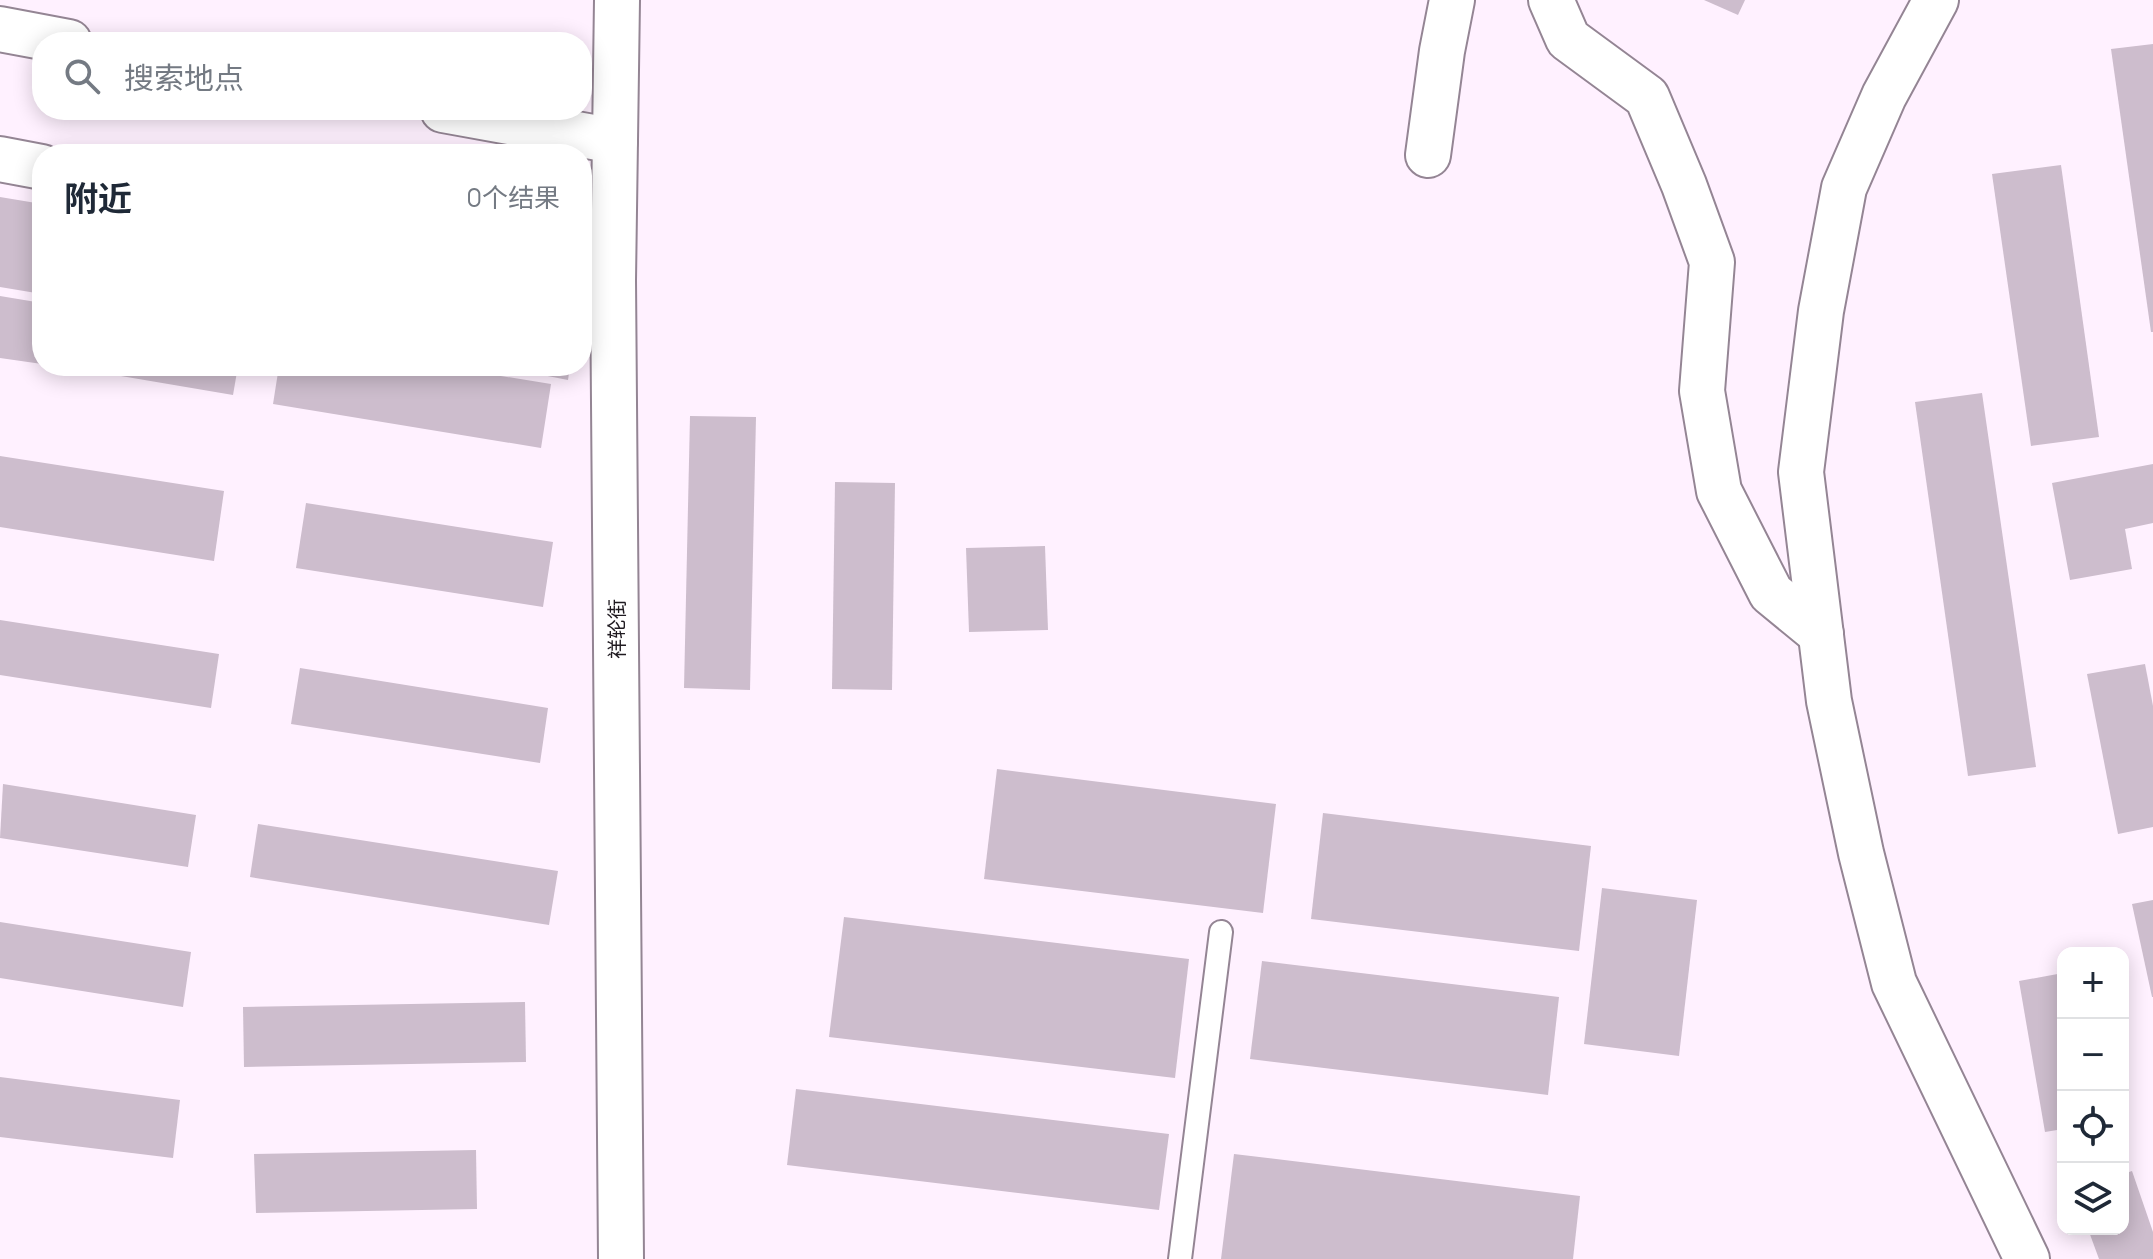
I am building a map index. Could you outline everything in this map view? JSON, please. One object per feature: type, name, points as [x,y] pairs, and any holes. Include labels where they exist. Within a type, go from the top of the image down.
[{"type":"main road","name":"祥轮街","points":[[617,0],[615,141],[598,277],[621,1259]]},
{"type":"main road","points":[[1428,155],[1452,0]]},
{"type":"main road","points":[[1551,0],[1568,39],[1647,97],[1712,262],[1702,391],[1719,491],[1771,593],[1821,634]]},
{"type":"main road","points":[[1936,0],[1884,96],[1844,188],[1821,311],[1801,472],[1829,701],[1861,853],[1894,983],[2027,1259]]},
{"type":"main road","points":[[0,29],[32,35]]},
{"type":"main road","points":[[498,120],[615,141]]},
{"type":"main road","points":[[0,159],[32,165]]},
{"type":"lane","points":[[1180,1259],[1221,932]]},
{"type":"building","points":[[1704,0],[1745,0],[1738,15]]},
{"type":"building","points":[[2153,44],[2153,332],[2151,332],[2111,49]]},
{"type":"building","points":[[2061,165],[2099,437],[2031,446],[1992,174]]},
{"type":"building","points":[[0,197],[32,202],[32,292],[0,287]]},
{"type":"building","points":[[0,296],[32,301],[32,363],[0,358]]},
{"type":"building","points":[[121,376],[236,376],[233,395]]},
{"type":"building","points":[[277,376],[501,376],[551,384],[541,448],[273,404]]},
{"type":"building","points":[[547,376],[569,376],[568,380]]},
{"type":"building","points":[[1982,393],[2036,767],[1968,776],[1915,402]]},
{"type":"building","points":[[690,416],[756,417],[750,690],[684,688]]},
{"type":"building","points":[[0,456],[224,491],[214,561],[0,527]]},
{"type":"building","points":[[2153,464],[2153,523],[2125,529],[2132,569],[2070,580],[2052,483]]},
{"type":"building","points":[[835,482],[895,483],[892,690],[832,689]]},
{"type":"building","points":[[306,503],[553,542],[543,607],[296,568]]},
{"type":"building","points":[[1045,546],[1048,630],[969,632],[966,548]]},
{"type":"building","points":[[0,620],[219,654],[211,708],[0,675]]},
{"type":"building","points":[[2145,664],[2153,706],[2153,827],[2118,834],[2087,674]]},
{"type":"building","points":[[300,668],[548,708],[540,763],[291,724]]},
{"type":"building","points":[[997,769],[1276,804],[1263,913],[984,879]]},
{"type":"building","points":[[3,784],[196,815],[188,867],[0,838]]},
{"type":"building","points":[[1323,813],[1591,846],[1579,951],[1311,919]]},
{"type":"building","points":[[258,824],[558,871],[549,925],[250,877]]},
{"type":"building","points":[[1602,888],[1697,900],[1679,1056],[1584,1044]]},
{"type":"building","points":[[2153,900],[2153,997],[2152,997],[2132,904]]},
{"type":"building","points":[[844,917],[1189,959],[1175,1078],[829,1037]]},
{"type":"building","points":[[0,922],[191,952],[183,1007],[0,978]]},
{"type":"building","points":[[1262,961],[1559,997],[1548,1095],[1250,1059]]},
{"type":"building","points":[[2057,974],[2057,1130],[2045,1132],[2019,981]]},
{"type":"building","points":[[525,1002],[526,1062],[244,1067],[243,1007]]},
{"type":"building","points":[[0,1077],[180,1100],[173,1158],[0,1137]]},
{"type":"building","points":[[796,1089],[1169,1134],[1159,1210],[787,1165]]},
{"type":"building","points":[[476,1150],[477,1209],[256,1213],[254,1154]]},
{"type":"building","points":[[1234,1154],[1580,1196],[1573,1259],[1221,1259]]},
{"type":"building","points":[[2132,1171],[2153,1232],[2153,1259],[2099,1259],[2090,1235],[2129,1235],[2129,1172]]}]
